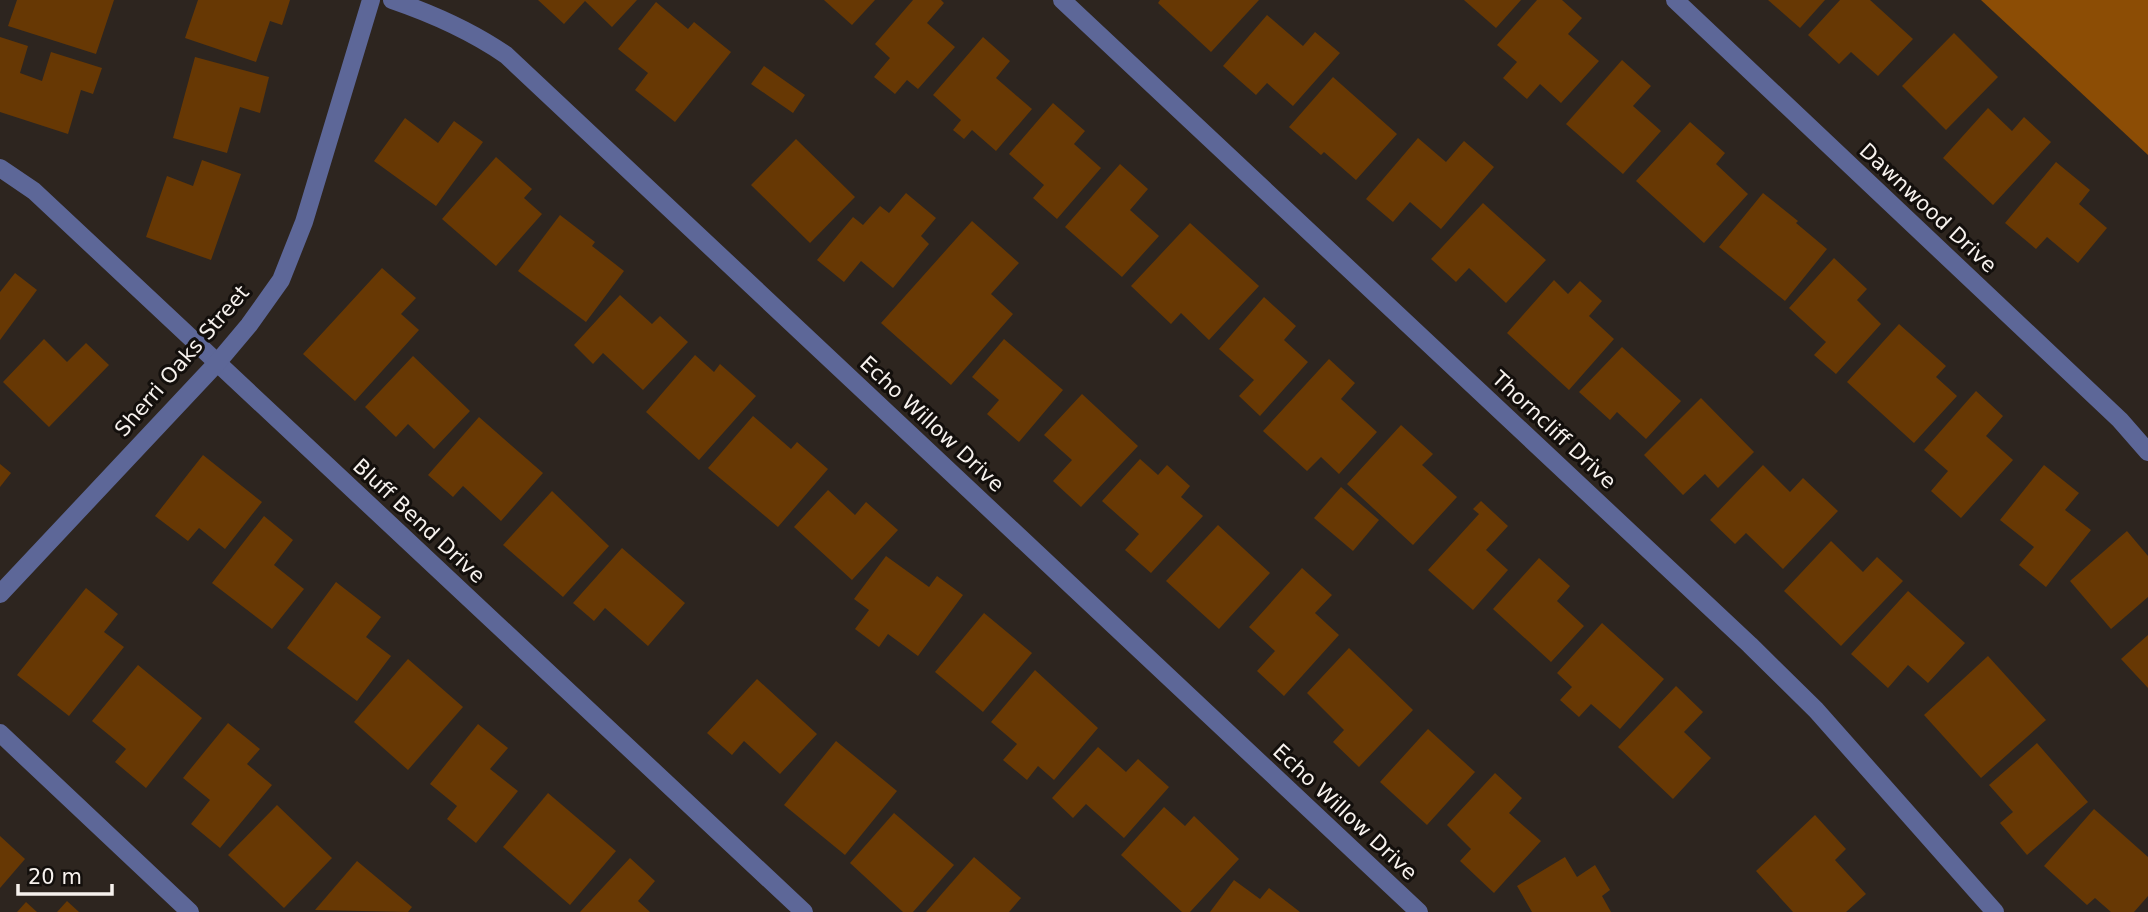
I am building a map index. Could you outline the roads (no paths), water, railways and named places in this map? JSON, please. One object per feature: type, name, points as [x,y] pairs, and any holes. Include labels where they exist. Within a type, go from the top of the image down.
[{"type":"street","name":"Sherri Oaks Street","points":[[0,594],[217,363],[249,325],[281,280],[304,222],[371,0]]},
{"type":"street","name":"Echo Willow Drive","points":[[392,0],[424,11],[481,38],[506,55],[1419,912]]},
{"type":"street","name":"Thorncliff Drive","points":[[1062,0],[1750,645],[1816,710],[1995,912]]},
{"type":"street","name":"Dawnwood Drive","points":[[1675,0],[2120,421],[2148,452]]},
{"type":"street","name":"Bluff Bend Drive","points":[[0,168],[34,191],[804,912]]},
{"type":"street","points":[[0,733],[190,912]]}]
